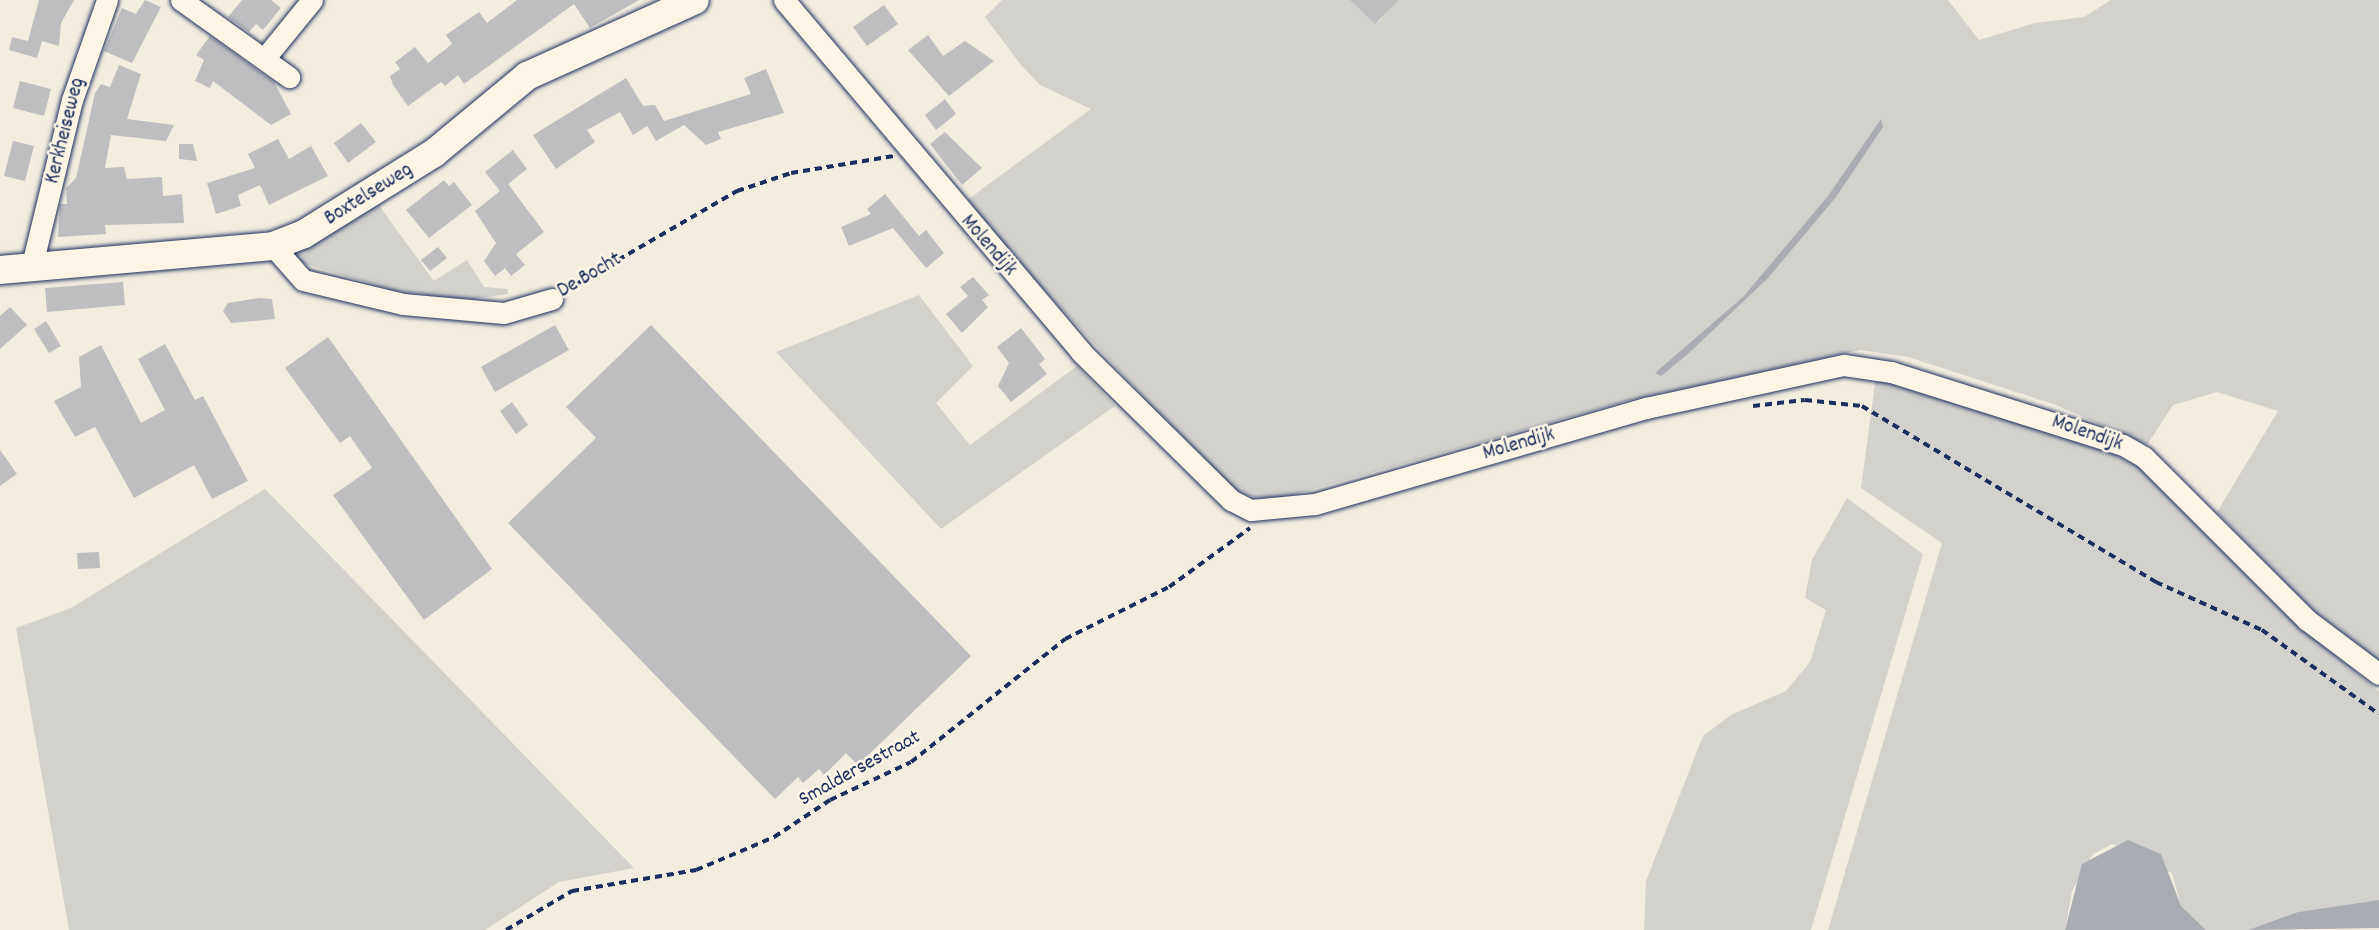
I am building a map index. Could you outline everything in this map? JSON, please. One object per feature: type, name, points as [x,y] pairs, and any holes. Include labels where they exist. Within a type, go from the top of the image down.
[{"type":"street","name":"Kerkheiseweg","points":[[32,265],[72,100],[107,0]]},
{"type":"street","points":[[181,0],[289,77]]},
{"type":"street","points":[[264,59],[312,0]]},
{"type":"street","name":"Boxtelseweg","points":[[0,270],[32,265],[273,246],[385,188],[527,76],[695,0]]},
{"type":"street","name":"Molendijk","points":[[784,0],[904,149],[1081,352],[1231,500],[1257,512],[1315,504],[1646,408],[1844,366],[1891,372],[2123,445],[2144,457],[2308,620],[2379,674]]},
{"type":"street","name":"De Bocht","points":[[273,246],[303,280],[403,304],[504,313],[552,299]]},
{"type":"path","name":"De Bocht","points":[[552,299],[737,191],[791,173],[889,160],[904,149]]},
{"type":"path","points":[[1746,407],[1805,400],[1863,406],[2156,582],[2262,630],[2379,713]]},
{"type":"path","name":"Smaldersestraat","points":[[506,930],[572,891],[696,870],[774,838],[830,800],[911,762],[1065,639],[1169,587],[1243,539],[1257,512]]},
{"type":"shaded area","points":[[1002,0],[1354,0],[1378,22],[1398,0],[1948,0],[1979,40],[2035,23],[2084,17],[2111,0],[2379,0],[2379,660],[2315,612],[2217,512],[2278,411],[2217,392],[2173,405],[2147,445],[2056,405],[1908,357],[1860,350],[1630,400],[1271,501],[1231,491],[963,203],[1091,109],[1040,85],[1021,65],[985,17]]},
{"type":"shaded area","points":[[1881,119],[1883,127],[1836,197],[1768,278],[1689,353],[1661,376],[1655,373],[1743,297],[1828,196]]},
{"type":"shaded area","points":[[375,200],[434,281],[467,260],[484,287],[508,289],[508,294],[467,300],[399,292],[292,260],[291,252]]},
{"type":"shaded area","points":[[919,295],[973,366],[936,403],[970,445],[1077,366],[1115,406],[941,529],[776,352]]},
{"type":"shaded area","points":[[1876,376],[2095,444],[2139,467],[2267,595],[2379,692],[2379,900],[2298,912],[2248,930],[2206,930],[2181,906],[2172,873],[2112,844],[2093,854],[2072,891],[2065,930],[1828,930],[1942,543],[1861,488]]},
{"type":"shaded area","points":[[265,489],[634,868],[559,882],[485,930],[69,930],[16,628],[71,608]]},
{"type":"shaded area","points":[[1847,498],[1923,554],[1811,930],[1644,930],[1646,881],[1703,736],[1731,715],[1786,691],[1810,662],[1826,610],[1805,598],[1812,560]]},
{"type":"shaded area","points":[[2128,840],[2161,854],[2181,906],[2206,930],[2065,930],[2082,864]]},
{"type":"shaded area","points":[[2379,900],[2379,928],[2248,930],[2298,912]]},
{"type":"building","points":[[39,0],[74,0],[61,23],[59,46],[42,41],[37,58],[9,50],[12,37],[28,41]]},
{"type":"building","points":[[145,0],[161,7],[132,63],[104,51],[122,8],[136,14]]},
{"type":"building","points":[[242,0],[271,0],[281,8],[263,30],[256,24],[249,32],[228,17]]},
{"type":"building","points":[[517,0],[639,0],[590,28],[574,4],[464,84],[458,75],[445,86],[441,82],[408,106],[390,76],[400,69],[395,62],[415,47],[428,63],[452,44],[446,35],[479,12],[487,23]]},
{"type":"building","points":[[1350,0],[1399,0],[1375,24]]},
{"type":"building","points":[[884,5],[898,24],[867,46],[853,27]]},
{"type":"building","points":[[928,35],[943,56],[965,41],[994,61],[949,96],[908,50]]},
{"type":"building","points":[[210,36],[274,82],[291,114],[271,125],[213,81],[210,88],[195,81],[204,60],[196,55]]},
{"type":"building","points":[[119,65],[141,74],[127,119],[174,125],[166,141],[111,135],[105,168],[124,167],[127,179],[162,177],[163,196],[182,194],[184,223],[105,225],[106,234],[58,237],[60,204],[67,204],[66,188],[76,178],[95,93],[101,84],[110,87]]},
{"type":"building","points":[[766,69],[784,113],[718,132],[721,139],[706,145],[684,125],[656,141],[647,126],[633,135],[620,112],[587,130],[595,142],[556,169],[533,135],[626,78],[643,106],[655,105],[664,121],[751,94],[744,78]]},
{"type":"building","points":[[20,81],[51,89],[44,116],[13,108]]},
{"type":"building","points":[[945,99],[956,114],[936,130],[925,115]]},
{"type":"building","points":[[361,123],[376,142],[348,163],[334,143]]},
{"type":"building","points":[[945,132],[982,168],[962,185],[930,144]]},
{"type":"building","points":[[278,139],[289,159],[311,146],[328,176],[269,205],[260,185],[238,195],[241,206],[216,214],[207,183],[255,168],[248,154]]},
{"type":"building","points":[[13,141],[34,146],[25,181],[4,176]]},
{"type":"building","points":[[179,144],[193,144],[197,161],[179,159]]},
{"type":"building","points":[[513,150],[527,169],[508,184],[544,232],[516,254],[525,265],[511,276],[505,268],[495,276],[484,261],[496,243],[475,211],[500,191],[485,172]]},
{"type":"building","points":[[444,180],[449,186],[454,182],[472,205],[429,238],[406,210]]},
{"type":"building","points":[[885,194],[919,236],[926,230],[944,253],[926,268],[893,228],[849,246],[841,227],[871,214],[867,209]]},
{"type":"building","points":[[438,247],[447,258],[430,271],[421,260]]},
{"type":"building","points":[[973,277],[989,295],[982,300],[988,307],[962,333],[946,314],[968,296],[960,287]]},
{"type":"building","points":[[123,282],[125,305],[47,312],[45,288]]},
{"type":"building","points":[[259,298],[272,299],[275,319],[231,323],[223,311],[228,303]]},
{"type":"building","points":[[10,307],[27,325],[0,349],[0,316]]},
{"type":"building","points":[[46,321],[61,346],[49,353],[34,329]]},
{"type":"building","points":[[555,325],[569,350],[495,392],[481,367]]},
{"type":"building","points":[[651,325],[971,656],[858,765],[846,753],[824,775],[819,769],[803,783],[798,777],[775,799],[508,523],[596,438],[566,407]]},
{"type":"building","points":[[1021,328],[1045,359],[1039,364],[1047,374],[1011,402],[998,386],[1009,363],[997,347]]},
{"type":"building","points":[[328,337],[492,569],[424,620],[333,495],[372,468],[350,436],[340,443],[285,368]]},
{"type":"building","points":[[165,344],[195,400],[203,396],[248,481],[212,499],[194,465],[134,498],[95,427],[75,437],[54,401],[81,387],[79,357],[101,345],[141,423],[165,410],[138,359]]},
{"type":"building","points":[[512,402],[528,425],[516,434],[500,411]]},
{"type":"building","points":[[0,450],[17,474],[0,486]]},
{"type":"building","points":[[99,552],[100,568],[78,569],[77,553]]}]
